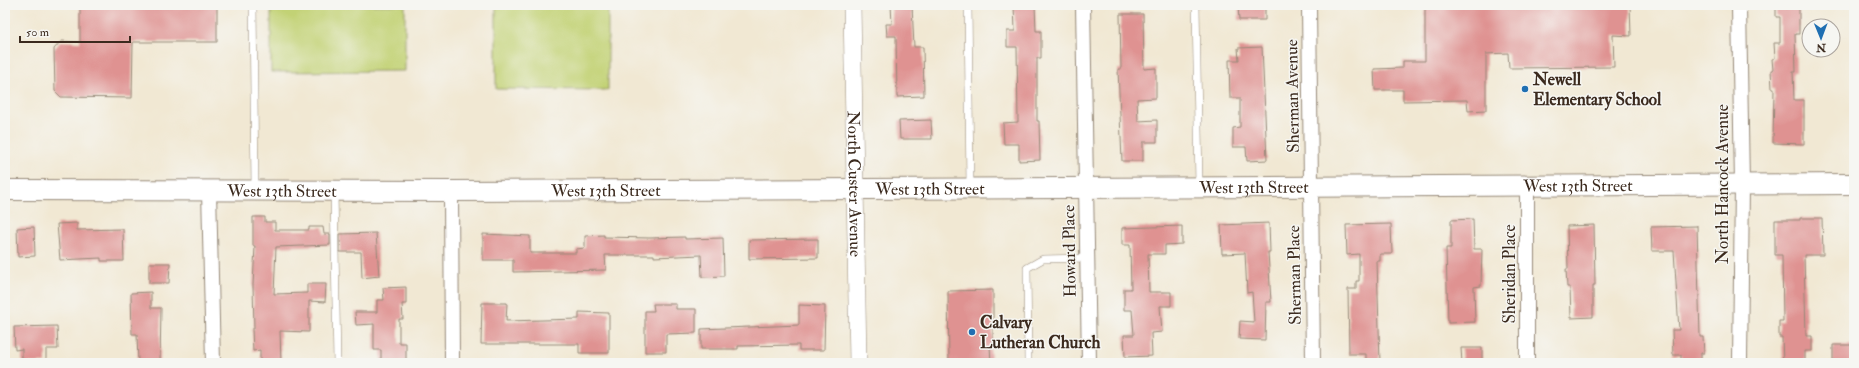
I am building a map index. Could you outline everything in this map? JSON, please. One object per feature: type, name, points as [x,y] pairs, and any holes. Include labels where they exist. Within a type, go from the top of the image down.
[{"type":"main road","name":"West 13th Street","points":[[5,190],[451,191],[1854,184]]},
{"type":"street","name":"North Custer Avenue","points":[[852,5],[858,363]]},
{"type":"street","name":"Howard Place","points":[[1083,5],[1089,363]]},
{"type":"street","name":"Sherman Avenue","points":[[1309,5],[1312,186]]},
{"type":"street","name":"North Hancock Avenue","points":[[1739,5],[1742,185],[1740,363]]},
{"type":"street","name":"Sherman Place","points":[[1312,186],[1313,363]]},
{"type":"street","name":"Sheridan Place","points":[[1527,186],[1527,363]]},
{"type":"street","points":[[209,190],[213,363]]},
{"type":"street","points":[[451,191],[452,363]]},
{"type":"lane","points":[[253,5],[255,191]]},
{"type":"lane","points":[[968,5],[970,188]]},
{"type":"lane","points":[[1196,5],[1199,187]]},
{"type":"lane","points":[[334,191],[337,363]]},
{"type":"lane","points":[[1028,363],[1027,268],[1043,259],[1088,258]]},
{"type":"green space","points":[[271,5],[405,5],[405,71],[271,72]]},
{"type":"green space","points":[[496,5],[608,5],[608,90],[496,89]]},
{"type":"building","points":[[80,5],[217,5],[217,42],[133,42],[132,98],[61,97],[55,91],[54,49],[61,41],[80,42]]},
{"type":"building","points":[[891,5],[912,5],[914,47],[923,47],[924,96],[897,97],[896,36],[887,36],[886,24],[892,24]]},
{"type":"building","points":[[1014,5],[1035,5],[1036,31],[1041,31],[1041,58],[1037,58],[1037,121],[1039,121],[1040,160],[1019,161],[1019,144],[1004,144],[1003,123],[1018,122],[1017,47],[1007,47],[1007,31],[1015,31]]},
{"type":"building","points":[[1238,5],[1265,5],[1265,20],[1239,20]]},
{"type":"building","points":[[1425,5],[1630,5],[1631,36],[1613,35],[1614,67],[1509,68],[1508,53],[1486,54],[1486,110],[1468,111],[1467,100],[1403,101],[1403,90],[1375,90],[1374,69],[1403,68],[1403,61],[1425,61]]},
{"type":"building","points":[[1776,5],[1799,5],[1799,34],[1795,34],[1796,72],[1793,72],[1794,100],[1804,100],[1804,144],[1773,143],[1774,89],[1772,89],[1771,70],[1773,70],[1772,59],[1775,58],[1774,43],[1780,43],[1780,17],[1776,17]]},
{"type":"building","points":[[1120,14],[1143,14],[1144,69],[1156,68],[1156,98],[1137,99],[1138,121],[1157,120],[1157,142],[1143,142],[1143,161],[1122,161],[1118,69],[1121,69]]},
{"type":"building","points":[[1262,47],[1267,160],[1247,161],[1246,147],[1233,147],[1233,128],[1240,127],[1240,98],[1230,98],[1229,60],[1239,60],[1238,48]]},
{"type":"building","points":[[931,120],[932,139],[900,139],[899,121]]},
{"type":"building","points":[[253,217],[265,217],[265,222],[275,222],[275,230],[309,230],[309,227],[323,227],[324,234],[330,234],[330,245],[276,247],[274,294],[307,293],[307,284],[326,284],[325,302],[309,301],[309,332],[280,331],[281,363],[260,363],[260,350],[253,351],[252,329],[254,329],[253,285],[255,246],[253,246]]},
{"type":"building","points":[[1800,218],[1822,218],[1823,255],[1804,255],[1806,336],[1812,336],[1812,351],[1805,351],[1805,363],[1783,363],[1782,337],[1779,337],[1779,321],[1783,321],[1782,255],[1775,255],[1775,220],[1800,220]]},
{"type":"building","points":[[1473,219],[1474,249],[1482,249],[1481,286],[1474,287],[1475,322],[1448,323],[1446,248],[1451,248],[1451,220]]},
{"type":"building","points":[[77,223],[77,230],[123,229],[124,261],[101,261],[101,258],[60,260],[57,224]]},
{"type":"building","points":[[1269,223],[1270,252],[1268,252],[1271,302],[1266,302],[1265,340],[1239,339],[1240,321],[1254,322],[1252,292],[1247,293],[1245,253],[1222,254],[1221,225]]},
{"type":"building","points":[[1391,224],[1392,254],[1380,254],[1380,261],[1377,261],[1380,363],[1366,363],[1366,354],[1349,354],[1348,289],[1356,289],[1356,281],[1359,281],[1359,254],[1347,255],[1346,225]]},
{"type":"building","points":[[1594,225],[1595,285],[1593,285],[1593,317],[1571,318],[1570,287],[1567,287],[1566,269],[1568,269],[1567,226]]},
{"type":"building","points":[[1182,226],[1182,244],[1165,245],[1165,254],[1148,254],[1149,292],[1171,292],[1171,306],[1160,306],[1162,332],[1151,333],[1152,356],[1125,357],[1124,335],[1134,335],[1132,310],[1124,310],[1124,289],[1131,289],[1130,245],[1122,245],[1122,228]]},
{"type":"building","points":[[1697,226],[1700,337],[1703,337],[1704,353],[1701,353],[1701,363],[1681,363],[1681,355],[1673,355],[1672,330],[1679,330],[1674,251],[1652,251],[1651,227]]},
{"type":"building","points":[[34,227],[35,256],[18,257],[17,228]]},
{"type":"building","points":[[376,233],[379,276],[362,278],[361,252],[340,252],[340,234]]},
{"type":"building","points":[[483,234],[530,236],[530,253],[576,253],[576,249],[585,248],[585,236],[604,235],[604,237],[650,238],[685,237],[685,239],[723,238],[724,276],[702,277],[701,255],[654,257],[654,255],[605,255],[606,270],[513,272],[513,260],[483,260]]},
{"type":"building","points":[[818,239],[818,258],[749,259],[749,240]]},
{"type":"building","points":[[149,263],[170,263],[169,283],[149,283]]},
{"type":"building","points":[[406,287],[406,304],[402,304],[403,319],[399,319],[399,343],[406,343],[406,363],[381,363],[381,350],[374,350],[374,324],[356,325],[355,312],[377,312],[377,300],[384,300],[383,288]]},
{"type":"building","points":[[993,290],[993,346],[990,346],[991,363],[949,363],[948,291]]},
{"type":"building","points":[[151,292],[151,308],[161,308],[160,363],[138,363],[137,334],[132,334],[131,293]]},
{"type":"building","points":[[482,303],[507,303],[506,321],[579,319],[579,312],[609,313],[609,353],[579,353],[579,344],[481,344]]},
{"type":"building","points":[[653,304],[676,304],[676,309],[696,309],[696,333],[666,334],[666,352],[645,352],[645,311],[654,311]]},
{"type":"building","points":[[799,305],[825,306],[824,350],[799,350],[799,345],[738,346],[738,349],[701,349],[701,329],[799,325]]},
{"type":"building","points":[[57,326],[58,349],[46,349],[46,363],[22,363],[22,349],[15,350],[14,327]]},
{"type":"building","points":[[1833,345],[1854,345],[1854,363],[1833,363]]},
{"type":"building","points":[[1461,348],[1482,348],[1482,363],[1462,363]]},
{"type":"place","name":"Newell Elementary School","points":[[1525,89]]},
{"type":"place","name":"Calvary Lutheran Church","points":[[972,332]]}]
